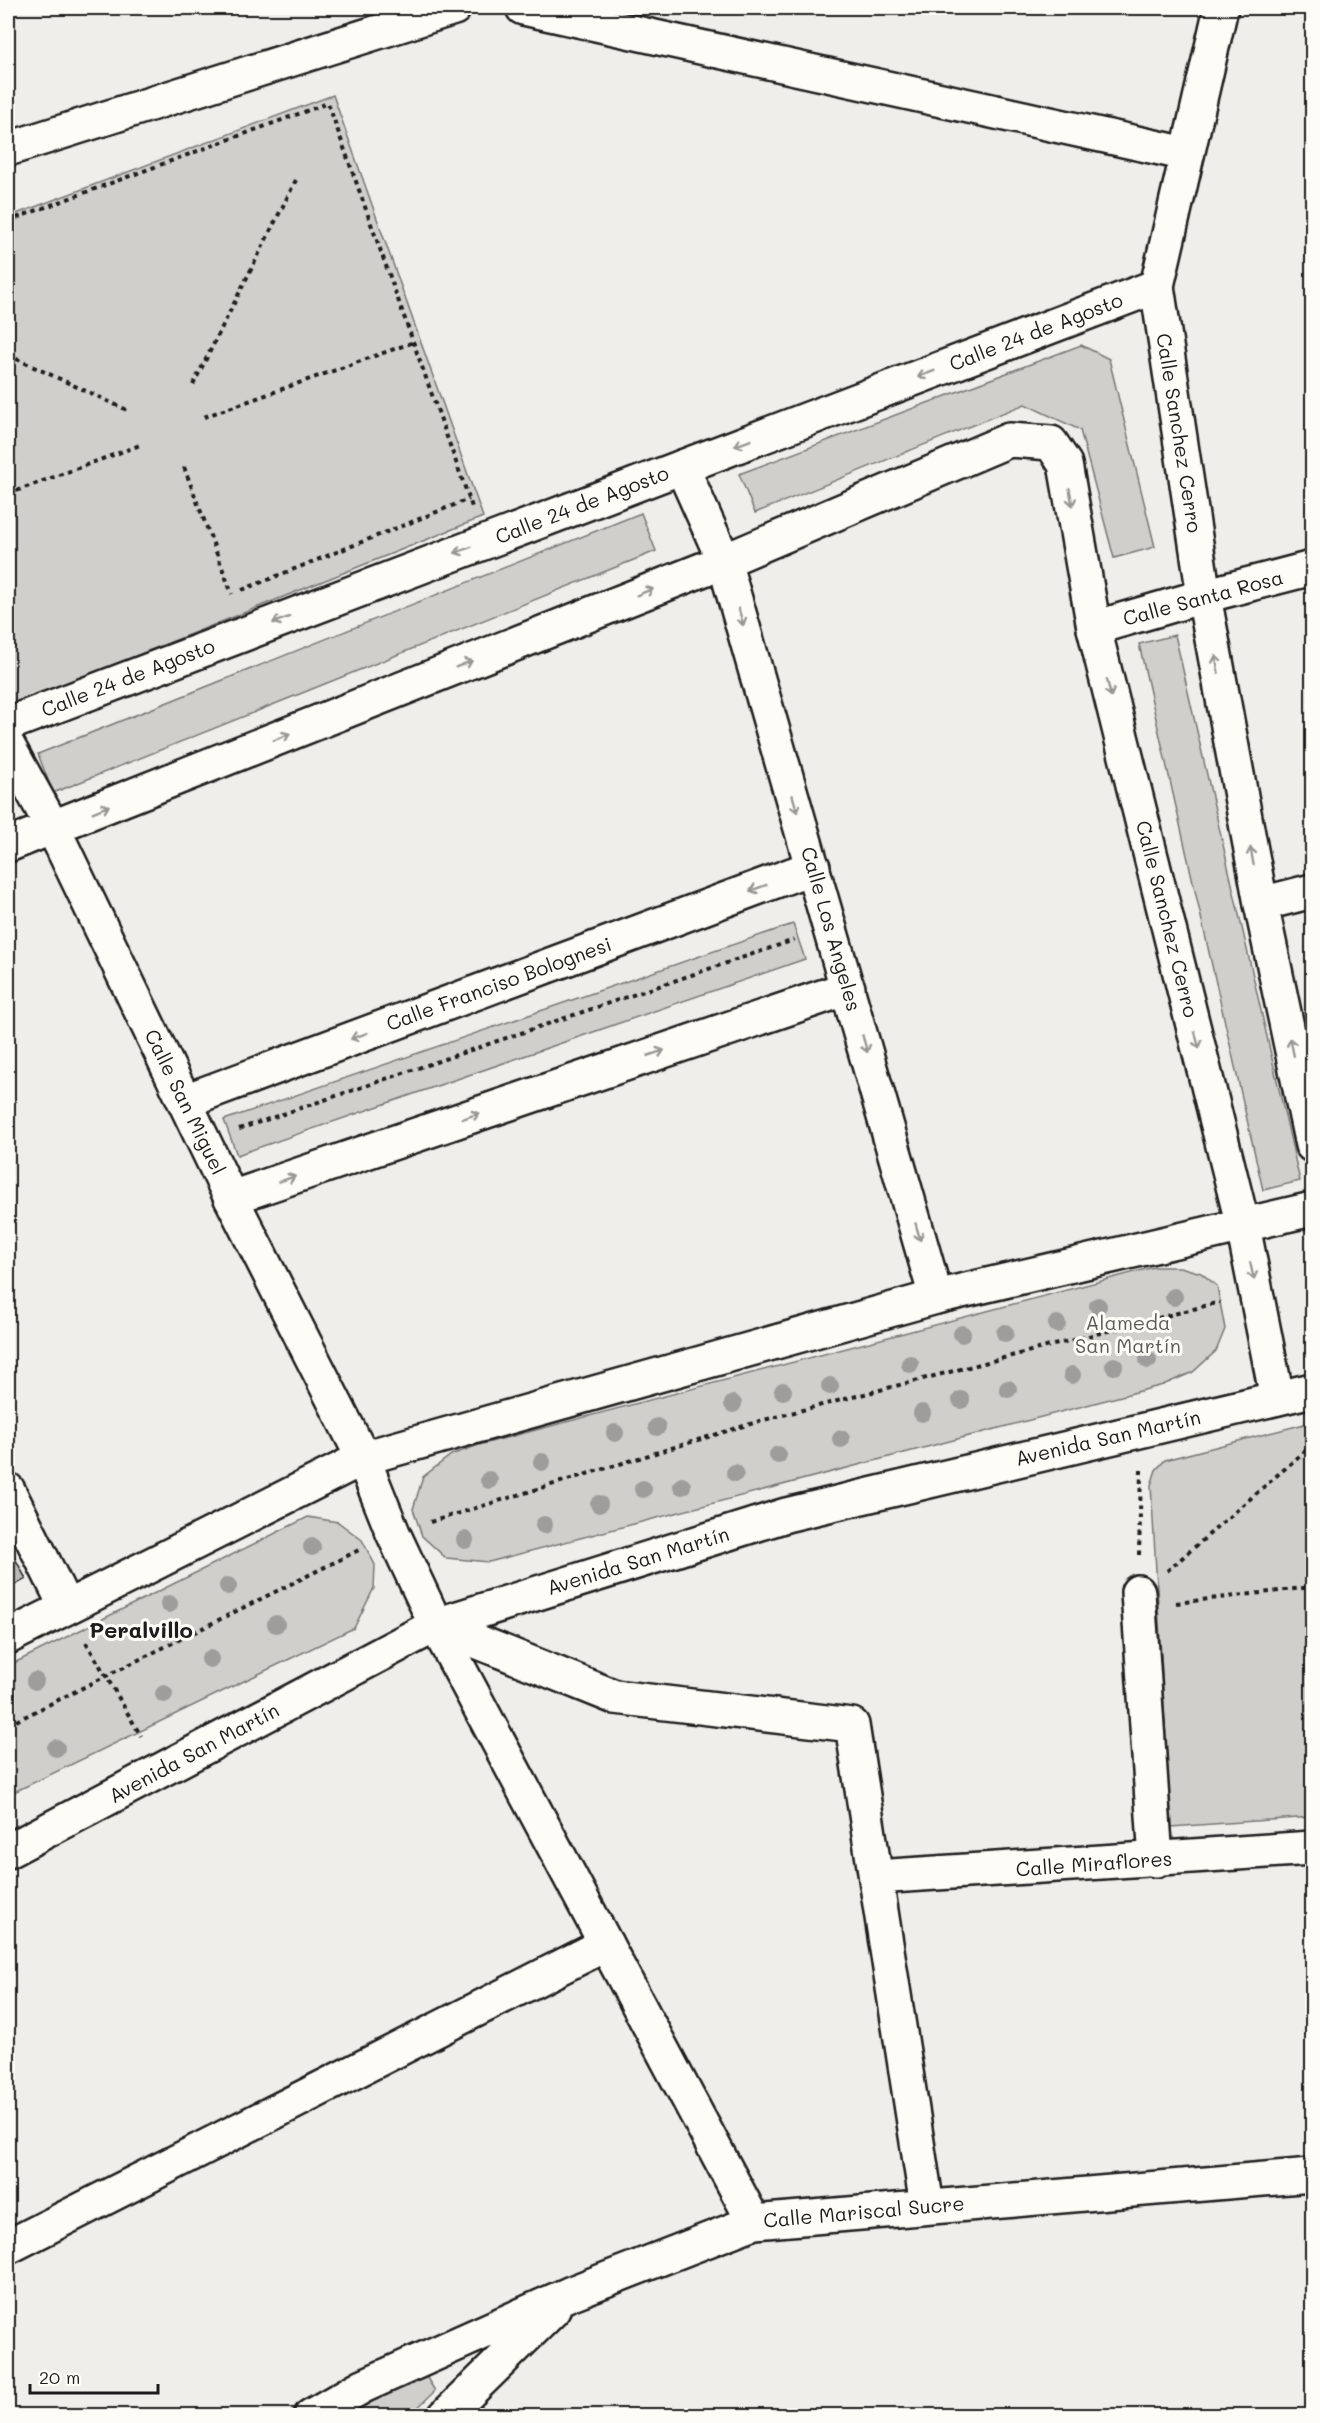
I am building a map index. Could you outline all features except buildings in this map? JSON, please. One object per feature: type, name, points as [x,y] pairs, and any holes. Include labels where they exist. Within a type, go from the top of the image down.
[{"type":"street","points":[[8,149],[454,8]]},
{"type":"street","points":[[523,8],[625,18],[1187,154]]},
{"type":"street","points":[[1157,286],[1221,8]]},
{"type":"street","name":"Calle 24 de Agosto","points":[[8,724],[1157,286]]},
{"type":"street","name":"Calle Sanchez Cerro","points":[[1157,286],[1204,596],[1261,903],[1312,1145]]},
{"type":"street","name":"Calle Sanchez Cerro","points":[[724,561],[1009,440],[1051,443],[1065,464],[1095,628],[1243,1226],[1277,1398]]},
{"type":"street","name":"Calle Los Angeles","points":[[682,466],[724,561],[849,988],[936,1297]]},
{"type":"street","points":[[8,845],[724,561]]},
{"type":"street","name":"Calle Santa Rosa","points":[[1095,628],[1312,568]]},
{"type":"street","name":"Calle San Miguel","points":[[8,746],[53,828],[231,1198],[363,1458],[393,1533],[436,1625],[753,2222]]},
{"type":"street","name":"Calle Franciso Bolognesi","points":[[185,1101],[813,867]]},
{"type":"street","points":[[1261,903],[1312,891]]},
{"type":"street","points":[[231,1198],[849,988]]},
{"type":"street","points":[[8,1637],[363,1458],[936,1297],[1312,1209]]},
{"type":"street","name":"Avenida San Martín","points":[[8,1851],[436,1625],[786,1515],[1312,1389]]},
{"type":"street","points":[[8,1490],[66,1607]]},
{"type":"street","points":[[1148,1585],[1156,1860]]},
{"type":"street","points":[[436,1625],[615,1697],[852,1725],[927,2206]]},
{"type":"street","name":"Calle Miraflores","points":[[876,1878],[1312,1848]]},
{"type":"street","points":[[8,2247],[606,1944]]},
{"type":"street","name":"Calle Mariscal Sucre","points":[[311,2415],[363,2386],[569,2294],[753,2222],[1312,2175]]},
{"type":"street","points":[[445,2415],[569,2294]]},
{"type":"path","points":[[8,221],[328,103],[484,542]]},
{"type":"path","points":[[193,384],[296,180]]},
{"type":"path","points":[[204,417],[414,342]]},
{"type":"path","points":[[8,355],[127,410]]},
{"type":"path","points":[[8,494],[140,445]]},
{"type":"path","points":[[184,467],[232,594]]},
{"type":"path","points":[[204,1141],[831,927]]},
{"type":"path","points":[[8,1725],[393,1533],[760,1421],[1256,1293]]},
{"type":"path","points":[[1141,1430],[1148,1585]]},
{"type":"path","points":[[1148,1585],[1312,1445]]},
{"type":"path","points":[[1172,1603],[1312,1587]]},
{"type":"path","points":[[66,1607],[161,1770]]},
{"type":"green space","points":[[333,95],[483,517],[8,707],[8,217]]},
{"type":"green space","points":[[1081,345],[1109,359],[1155,547],[1114,558],[1080,430],[1025,404],[755,513],[739,474]]},
{"type":"green space","points":[[641,513],[656,551],[53,793],[38,754]]},
{"type":"green space","points":[[1175,635],[1300,1181],[1263,1190],[1139,644]]},
{"type":"green space","points":[[793,924],[805,959],[237,1155],[224,1120]]},
{"type":"green space","name":"Alameda San Martín","points":[[1154,1267],[1180,1267],[1201,1273],[1217,1286],[1225,1329],[1216,1351],[1193,1372],[1163,1385],[489,1562],[446,1558],[422,1536],[413,1509],[423,1477],[451,1455],[479,1445]]},
{"type":"green space","points":[[1312,1422],[1312,1817],[1171,1827],[1151,1485],[1156,1470],[1165,1460]]},
{"type":"green space","points":[[308,1517],[338,1522],[362,1540],[375,1565],[374,1588],[354,1628],[8,1795],[8,1666]]},
{"type":"green space","points":[[424,2373],[435,2391],[410,2415],[341,2416]]},
{"type":"district","name":"Peralvillo","points":[[141,1630]]}]
